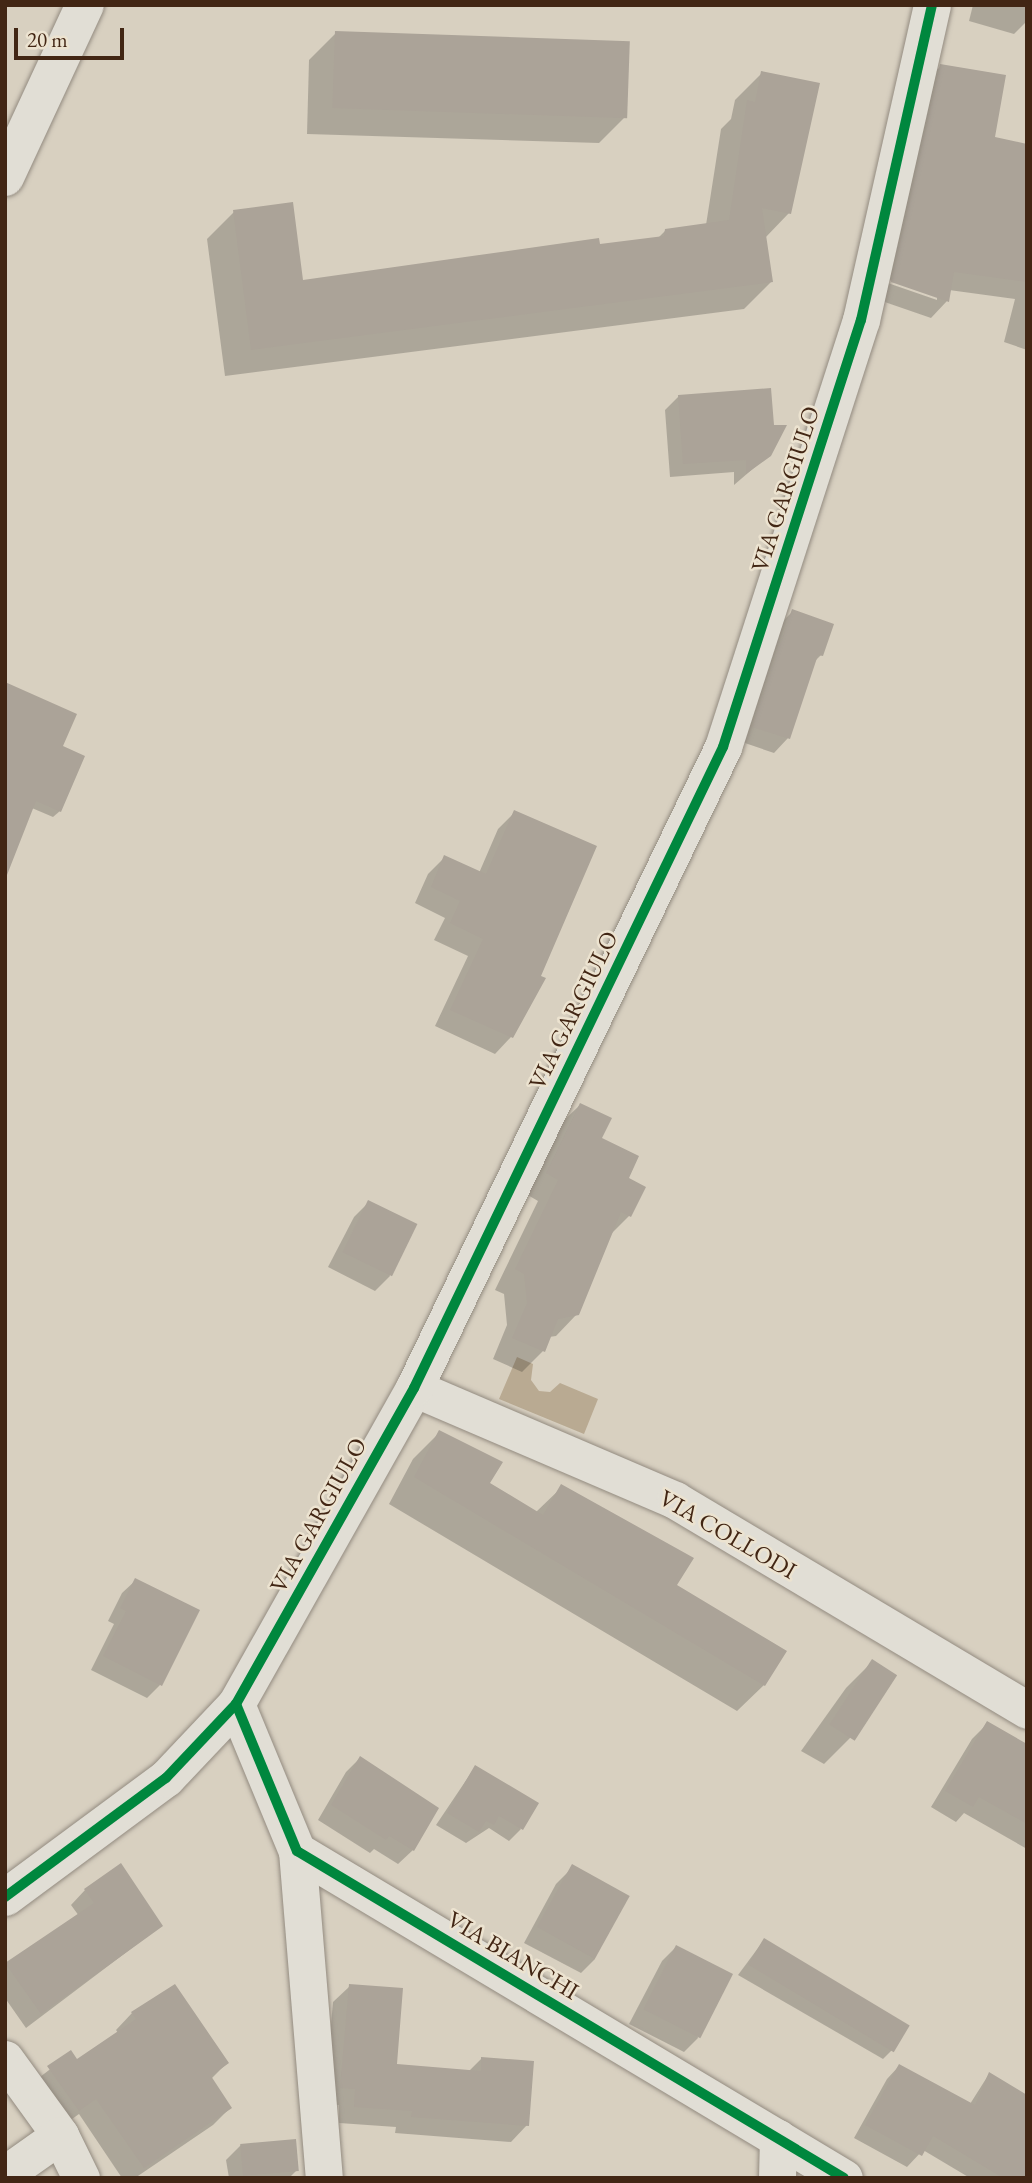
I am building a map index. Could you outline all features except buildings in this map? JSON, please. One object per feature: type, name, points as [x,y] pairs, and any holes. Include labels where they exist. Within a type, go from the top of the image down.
[{"type":"street","points":[[5,177],[85,5]]},
{"type":"street","name":"VIA GARGIULO","points":[[5,1897],[166,1778],[236,1704],[414,1388],[723,747],[861,320],[932,5]]},
{"type":"street","name":"VIA COLLODI","points":[[414,1388],[675,1500],[1027,1710]]},
{"type":"street","points":[[236,1704],[298,1851],[324,2178]]},
{"type":"street","name":"VIA BIANCHI","points":[[298,1851],[844,2178]]},
{"type":"street","points":[[5,2059],[60,2135],[81,2178]]},
{"type":"street","points":[[5,2174],[60,2135]]},
{"type":"street","points":[[777,2178],[778,2138]]},
{"type":"shaded area","points":[[517,1357],[533,1364],[531,1380],[539,1391],[550,1392],[560,1383],[598,1399],[584,1434],[499,1399]]},
{"type":"cycle path","points":[[5,1897],[166,1778],[236,1704],[414,1388],[723,747],[861,320],[932,5]]},
{"type":"cycle path","points":[[236,1704],[297,1851],[844,2178]]}]
